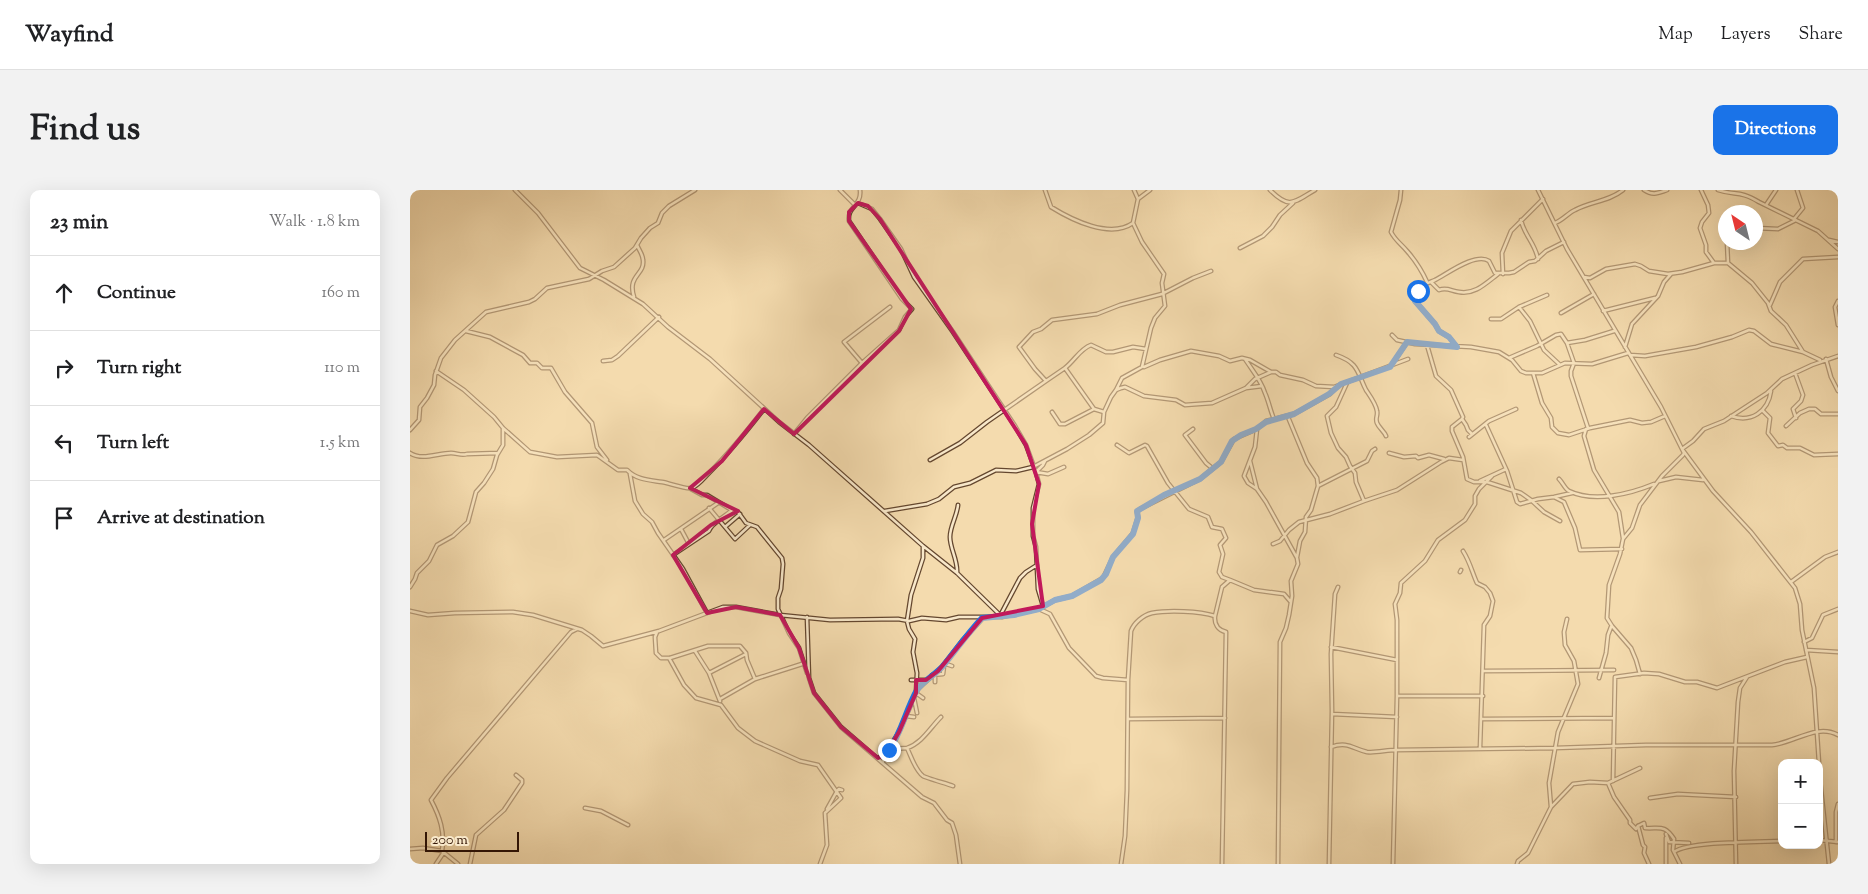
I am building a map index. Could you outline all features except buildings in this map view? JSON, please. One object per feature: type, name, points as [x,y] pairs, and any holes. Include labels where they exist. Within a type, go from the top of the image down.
[{"type":"street","points":[[515,190],[538,213],[576,264],[584,271],[634,298],[710,359],[764,409],[957,573],[1002,616]]},
{"type":"street","points":[[410,430],[420,418],[420,407],[434,385],[436,371],[443,354],[486,312],[529,302],[547,288],[570,284],[616,266],[637,245],[642,236],[658,223],[662,213],[669,206],[695,190]]},
{"type":"street","points":[[840,190],[857,204],[872,209],[880,218],[900,249],[914,276],[953,332],[1026,445],[1039,485],[1032,517],[1033,536],[1036,545],[1038,589],[1043,606]]},
{"type":"street","points":[[794,434],[806,418],[898,330],[912,309],[902,299],[849,220],[850,212],[861,197],[860,190]]},
{"type":"street","points":[[1045,190],[1051,207],[1071,218],[1100,228],[1116,230],[1133,223]]},
{"type":"street","points":[[1134,190],[1138,199],[1133,223],[1142,242],[1164,274],[1162,283],[1165,306],[1155,318],[1142,367]]},
{"type":"street","points":[[1138,199],[1150,190]]},
{"type":"street","points":[[1270,190],[1287,203],[1294,203]]},
{"type":"street","points":[[1240,248],[1263,236],[1280,215],[1294,203],[1315,190]]},
{"type":"street","points":[[1401,190],[1392,234],[1396,241],[1407,250],[1429,282],[1439,290],[1444,288],[1460,293],[1479,289],[1498,274],[1514,272],[1529,262],[1535,261],[1546,251],[1564,242]]},
{"type":"street","points":[[1538,190],[1564,242],[1665,416],[1682,450],[1704,480],[1751,532],[1791,582],[1797,593],[1800,604],[1799,615],[1814,688],[1819,759]]},
{"type":"street","points":[[1555,223],[1563,220],[1573,210],[1608,199],[1622,190]]},
{"type":"street","points":[[1644,190],[1656,194],[1667,190]]},
{"type":"street","points":[[1701,190],[1708,205],[1709,213],[1700,228],[1706,245],[1706,252],[1714,263]]},
{"type":"street","points":[[1718,190],[1743,192],[1818,231],[1838,249]]},
{"type":"street","points":[[1766,205],[1776,190]]},
{"type":"street","points":[[1763,228],[1778,229],[1795,220],[1803,208],[1797,190]]},
{"type":"street","points":[[1503,274],[1503,250],[1511,231],[1543,199]]},
{"type":"street","points":[[1521,220],[1524,229],[1536,248],[1538,258]]},
{"type":"street","points":[[1827,239],[1838,242]]},
{"type":"street","points":[[634,298],[631,285],[643,264],[637,245]]},
{"type":"street","points":[[1727,250],[1728,263]]},
{"type":"street","points":[[1769,306],[1780,282],[1803,259],[1838,257]]},
{"type":"street","points":[[1457,347],[1449,337],[1439,331],[1415,301],[1416,293],[1429,282],[1458,267],[1481,259],[1489,261],[1493,270],[1498,274]]},
{"type":"street","points":[[1584,278],[1590,278],[1606,269],[1635,264],[1649,271],[1672,273],[1714,263],[1728,263],[1752,283],[1771,311],[1786,325],[1804,352]]},
{"type":"street","points":[[1046,380],[1035,369],[1019,347],[1033,332],[1052,320],[1097,314],[1120,305],[1163,294],[1211,271]]},
{"type":"street","points":[[1625,347],[1632,324],[1657,298],[1664,282],[1672,273]]},
{"type":"street","points":[[1561,313],[1594,294]]},
{"type":"street","points":[[1491,320],[1501,319],[1519,307],[1547,295]]},
{"type":"street","points":[[1603,311],[1657,298]]},
{"type":"street","points":[[1838,301],[1834,307],[1838,325]]},
{"type":"street","points":[[862,363],[844,342],[890,307]]},
{"type":"street","points":[[1519,307],[1530,321],[1544,350],[1560,364]]},
{"type":"street","points":[[603,361],[612,360],[618,356],[659,317]]},
{"type":"street","points":[[1392,335],[1397,340],[1407,342],[1499,352],[1509,358],[1521,371],[1533,373],[1542,373],[1565,362],[1592,364],[1628,354],[1642,356],[1696,347],[1749,330],[1754,331],[1771,344],[1804,352],[1821,361]]},
{"type":"street","points":[[465,331],[490,337],[524,356],[530,363],[537,363],[542,368],[551,368],[565,392],[592,423],[596,444],[608,462]]},
{"type":"street","points":[[1567,343],[1615,331]]},
{"type":"street","points":[[1509,358],[1556,335],[1561,334],[1567,343],[1574,363],[1571,376],[1587,429],[1584,439],[1589,449],[1594,470],[1619,512],[1623,540],[1622,549],[1608,590],[1607,616],[1612,626],[1630,648],[1640,674]]},
{"type":"street","points":[[1390,367],[1407,342]]},
{"type":"street","points":[[930,460],[960,443],[1065,368],[1080,352],[1091,345],[1106,352],[1133,347],[1146,349]]},
{"type":"street","points":[[1427,345],[1436,376],[1451,390],[1463,417],[1462,419],[1471,435],[1489,421],[1516,409]]},
{"type":"street","points":[[885,511],[927,504],[954,487],[970,484],[996,470],[1016,471],[1033,467],[1093,432],[1103,423],[1104,412],[1122,378],[1142,367],[1188,351],[1219,356],[1230,361],[1244,358],[1271,372],[1303,380],[1316,386],[1338,386],[1408,359]]},
{"type":"street","points":[[1336,355],[1345,358],[1354,365],[1361,376],[1377,410],[1376,419],[1378,425],[1386,436]]},
{"type":"street","points":[[1682,450],[1704,429],[1731,416],[1771,389],[1778,382],[1821,361],[1838,356]]},
{"type":"street","points":[[1244,358],[1259,378],[1274,419]]},
{"type":"street","points":[[1826,359],[1830,377],[1838,391]]},
{"type":"street","points":[[1065,368],[1094,410]]},
{"type":"street","points":[[436,371],[464,390],[527,450],[535,454],[557,458],[597,455],[618,470],[627,470],[630,474],[646,480],[697,490],[700,494],[707,495],[718,503],[736,511],[746,523],[757,527],[783,561],[781,589],[778,598],[780,615],[799,648],[814,693],[838,724],[922,797],[934,803],[947,820],[952,823],[960,864]]},
{"type":"street","points":[[1116,390],[1125,387],[1138,395],[1176,400],[1185,405],[1212,403],[1244,389],[1271,372]]},
{"type":"street","points":[[1533,373],[1542,403],[1551,418],[1552,427],[1558,433],[1569,435],[1587,429],[1630,420],[1642,423],[1651,422],[1665,416]]},
{"type":"street","points":[[1795,373],[1803,395],[1801,401],[1793,409],[1796,418]]},
{"type":"street","points":[[1348,382],[1336,406],[1327,416],[1332,437],[1339,451],[1346,457],[1355,472],[1356,482],[1364,501]]},
{"type":"street","points":[[1244,389],[1262,386]]},
{"type":"street","points":[[410,612],[428,615],[455,612],[513,612],[552,620],[577,629],[591,636],[603,646],[659,631],[723,608],[736,607],[780,615],[838,620],[898,619],[907,621],[922,618],[946,620],[982,618],[1039,609],[1055,600],[1068,598],[1101,580],[1106,574],[1113,557],[1133,534],[1138,518],[1137,511],[1200,479],[1223,459],[1232,441],[1266,422],[1288,417],[1317,402],[1330,394],[1338,386]]},
{"type":"street","points":[[1731,416],[1740,419],[1746,418],[1763,410],[1770,400],[1771,389]]},
{"type":"street","points":[[1786,426],[1809,408],[1815,409],[1821,414],[1838,414]]},
{"type":"street","points":[[690,488],[702,481],[722,460],[764,409]]},
{"type":"street","points":[[1052,412],[1060,424],[1064,424],[1094,410],[1104,412]]},
{"type":"street","points":[[1763,410],[1770,418],[1768,433],[1778,446],[1800,448],[1814,455],[1838,454]]},
{"type":"street","points":[[1278,864],[1280,642],[1286,628],[1291,602],[1291,581],[1298,564],[1297,558],[1300,541],[1305,532],[1306,520],[1318,486],[1317,478],[1307,463],[1288,417]]},
{"type":"street","points":[[1462,419],[1452,427],[1452,431],[1463,460],[1466,479],[1487,482],[1498,487],[1514,490],[1560,521]]},
{"type":"street","points":[[1486,425],[1506,469],[1517,502],[1520,504],[1530,499],[1554,497],[1574,492]]},
{"type":"street","points":[[410,588],[415,581],[417,573],[429,561],[437,545],[453,536],[468,522],[476,492],[493,469],[504,442],[503,428]]},
{"type":"street","points":[[1193,428],[1185,434],[1206,463],[1212,468]]},
{"type":"street","points":[[1256,429],[1255,446],[1244,476],[1248,483],[1258,488]]},
{"type":"street","points":[[1116,445],[1130,453],[1145,445],[1147,446],[1174,491],[1189,508],[1208,517],[1212,527],[1222,528],[1226,538],[1220,545],[1223,554],[1219,572],[1222,577],[1254,590],[1284,594],[1292,589]]},
{"type":"street","points":[[1318,486],[1367,461],[1375,448]]},
{"type":"street","points":[[1623,540],[1632,528],[1640,505],[1656,483],[1684,453],[1682,450]]},
{"type":"street","points":[[410,453],[419,456],[451,453],[462,455],[498,453]]},
{"type":"street","points":[[1389,453],[1404,457],[1416,456],[1418,458],[1429,455],[1445,460]]},
{"type":"street","points":[[1273,544],[1279,542],[1296,524],[1397,490],[1449,458],[1463,460]]},
{"type":"street","points":[[1250,459],[1258,488],[1297,558]]},
{"type":"street","points":[[1036,472],[1044,465],[1045,460]]},
{"type":"street","points":[[1036,472],[1048,474],[1064,467]]},
{"type":"street","points":[[1478,481],[1506,469]]},
{"type":"street","points":[[630,474],[635,501],[674,555],[707,613]]},
{"type":"street","points":[[1393,864],[1397,716],[1397,620],[1395,604],[1400,593],[1401,583],[1425,561],[1438,540],[1464,520],[1475,504],[1475,496],[1492,476]]},
{"type":"street","points":[[1559,479],[1567,490],[1589,496],[1618,496],[1672,477],[1704,480]]},
{"type":"street","points":[[1554,497],[1564,502],[1575,528],[1580,550],[1622,549]]},
{"type":"street","points":[[664,540],[718,503]]},
{"type":"street","points":[[957,573],[950,538],[958,512],[958,505]]},
{"type":"street","points":[[709,508],[736,539],[751,525]]},
{"type":"street","points":[[674,555],[709,531],[711,525],[720,521],[732,510]]},
{"type":"street","points":[[725,527],[740,514]]},
{"type":"street","points":[[726,515],[732,522]]},
{"type":"street","points":[[681,529],[689,544]]},
{"type":"street","points":[[916,693],[913,652],[915,639],[908,629],[907,621],[911,595],[923,558],[923,546]]},
{"type":"street","points":[[1463,551],[1471,564],[1477,583],[1485,587],[1493,601],[1490,616],[1484,625],[1480,748]]},
{"type":"street","points":[[1791,582],[1824,557],[1838,552]]},
{"type":"street","points":[[1002,616],[1020,578],[1037,565]]},
{"type":"street","points":[[1222,864],[1226,632],[1217,628],[1215,616],[1222,587],[1230,580]]},
{"type":"street","points":[[1330,864],[1331,647],[1335,594],[1338,587]]},
{"type":"street","points":[[1284,594],[1291,602]]},
{"type":"street","points":[[1039,609],[1050,614],[1069,648],[1094,674],[1103,678],[1128,680]]},
{"type":"street","points":[[1804,642],[1812,638],[1824,614],[1838,609]]},
{"type":"street","points":[[1122,864],[1125,836],[1128,680],[1131,631],[1133,626],[1144,616],[1151,613],[1206,613],[1215,616]]},
{"type":"street","points":[[806,617],[809,678]]},
{"type":"street","points":[[883,762],[897,737],[916,693],[926,680],[943,674],[944,666],[982,618]]},
{"type":"street","points":[[1550,807],[1549,783],[1558,732],[1578,685],[1573,659],[1565,645],[1564,632],[1567,619]]},
{"type":"street","points":[[1599,678],[1606,653],[1608,635],[1612,626]]},
{"type":"street","points":[[436,864],[443,852],[443,833],[431,800],[434,794],[538,670],[571,632],[577,629]]},
{"type":"street","points":[[659,631],[655,637],[656,653],[661,658],[670,658],[708,646],[736,646],[746,651],[755,679]]},
{"type":"street","points":[[1331,647],[1397,660]]},
{"type":"street","points":[[1806,650],[1838,652]]},
{"type":"street","points":[[696,651],[720,699],[721,705],[738,728],[754,741],[800,761],[818,765],[841,798],[827,811]]},
{"type":"street","points":[[708,674],[746,654]]},
{"type":"street","points":[[1613,781],[1614,677],[1659,674],[1685,682],[1697,682],[1713,688],[1722,688],[1785,662],[1807,657]]},
{"type":"street","points":[[670,658],[684,685],[696,698],[721,705]]},
{"type":"street","points":[[720,699],[755,679],[802,664]]},
{"type":"street","points":[[946,664],[952,666]]},
{"type":"street","points":[[934,676],[946,664]]},
{"type":"street","points":[[1483,671],[1614,670]]},
{"type":"street","points":[[934,676],[935,682]]},
{"type":"street","points":[[1736,864],[1734,771],[1740,688],[1748,676]]},
{"type":"street","points":[[911,680],[926,680]]},
{"type":"street","points":[[916,693],[923,698]]},
{"type":"street","points":[[1397,696],[1483,696]]},
{"type":"street","points":[[914,698],[917,713]]},
{"type":"street","points":[[1332,714],[1397,716]]},
{"type":"street","points":[[906,716],[914,717]]},
{"type":"street","points":[[878,758],[895,748],[912,746],[941,717]]},
{"type":"street","points":[[1128,718],[1225,718]]},
{"type":"street","points":[[1482,719],[1614,718]]},
{"type":"street","points":[[1331,747],[1339,745],[1353,746],[1371,752],[1480,748],[1736,745],[1778,744],[1817,731],[1838,735]]},
{"type":"street","points":[[907,748],[919,772],[924,777],[933,778],[953,786]]},
{"type":"street","points":[[1517,864],[1528,853],[1550,807],[1573,784],[1590,782],[1608,783],[1640,768]]},
{"type":"street","points":[[470,864],[476,835],[504,810],[522,783],[522,780],[516,775]]},
{"type":"street","points":[[1608,783],[1614,797],[1630,820],[1630,823],[1636,829],[1644,823],[1645,828],[1658,827],[1666,830],[1673,837],[1672,850],[1680,864]]},
{"type":"street","points":[[837,791],[839,789],[842,790]]},
{"type":"street","points":[[820,864],[827,845],[824,818],[837,791]]},
{"type":"street","points":[[1650,798],[1678,794],[1736,797]]},
{"type":"street","points":[[1822,804],[1829,864]]},
{"type":"street","points":[[1826,840],[1837,842],[1836,812],[1838,804]]},
{"type":"street","points":[[585,808],[601,810],[628,825]]},
{"type":"street","points":[[1638,826],[1645,847],[1644,853],[1650,864]]},
{"type":"street","points":[[1666,834],[1666,864]]},
{"type":"street","points":[[1666,838],[1669,842],[1689,843]]},
{"type":"street","points":[[1674,852],[1682,847],[1778,842]]},
{"type":"street","points":[[410,848],[423,848],[443,852],[458,864]]},
{"type":"highlighted area","points":[[858,203],[868,206],[880,219],[1026,445],[1039,484],[1032,524],[1043,606],[982,618],[938,671],[926,680],[916,680],[916,693],[899,732],[886,754],[878,758],[841,727],[814,693],[799,648],[780,615],[736,607],[707,613],[673,555],[711,525],[738,511],[690,488],[722,461],[764,409],[794,434],[899,331],[911,309],[849,221],[849,212]]},
{"type":"route","points":[[889,750],[897,737],[918,689],[942,667],[982,618],[1002,617],[1039,609],[1055,600],[1068,598],[1101,580],[1106,574],[1113,557],[1133,534],[1138,518],[1137,511],[1164,495],[1200,479],[1221,462],[1230,444],[1241,435],[1256,429],[1266,422],[1294,414],[1329,394],[1341,384],[1390,367],[1407,342],[1457,347],[1449,337],[1439,331],[1417,305],[1415,301],[1418,291]]}]
